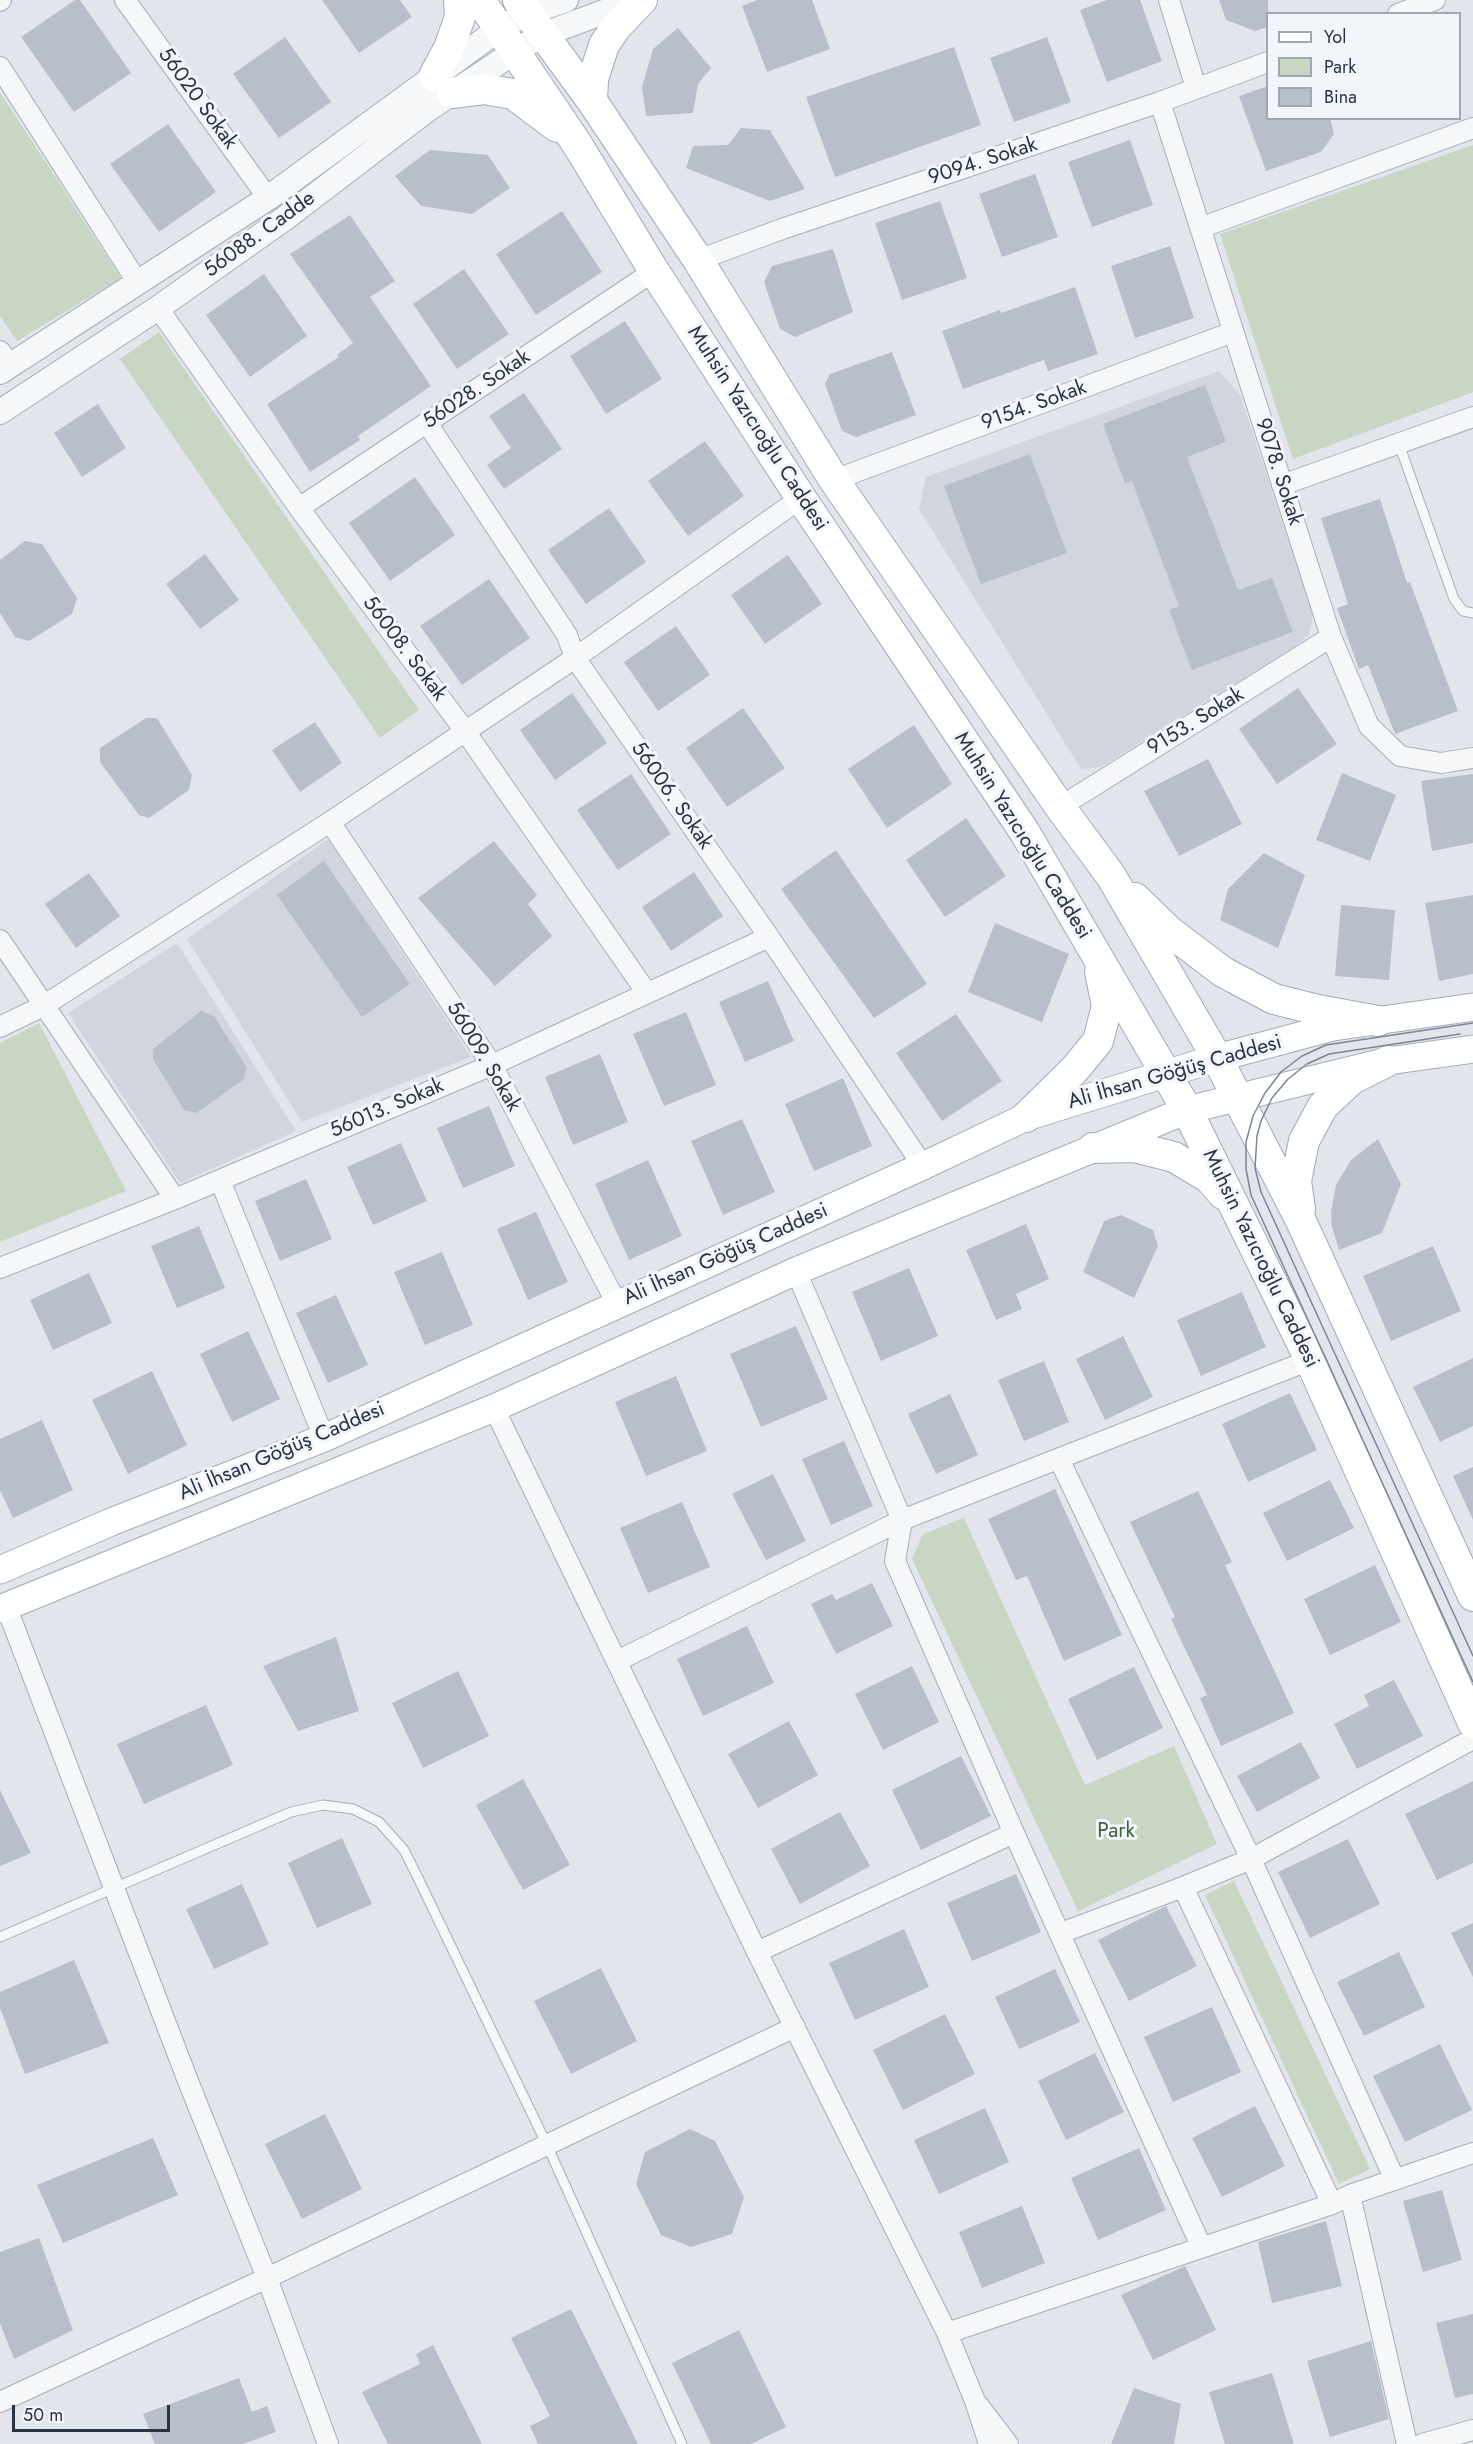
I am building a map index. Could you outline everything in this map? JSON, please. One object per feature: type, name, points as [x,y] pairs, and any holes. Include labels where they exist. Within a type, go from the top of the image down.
[{"type":"main road","points":[[459,0],[460,17],[449,48],[443,84],[513,94],[545,116],[577,144]]},
{"type":"main road","name":"Muhsin Yazıcıoğlu Caddesi","points":[[480,0],[577,144],[654,271],[801,498],[1024,831],[1187,1110],[1310,1360],[1473,1723]]},
{"type":"main road","points":[[592,100],[593,79],[604,45],[616,27],[642,0]]},
{"type":"main road","name":"Muhsin Yazıcıoğlu Caddesi","points":[[529,16],[592,100],[698,260],[834,480],[1060,807],[1111,876],[1217,1058],[1301,1221],[1473,1596]]},
{"type":"main road","points":[[1111,876],[1169,931],[1223,972],[1274,999],[1378,1021]]},
{"type":"main road","points":[[1026,1117],[1075,1069],[1098,1041],[1107,1006],[1098,957]]},
{"type":"main road","name":"Ali İhsan Göğüş Caddesi","points":[[0,1570],[111,1522],[324,1438],[1026,1117],[1217,1058],[1334,1027],[1473,1007]]},
{"type":"main road","name":"Ali İhsan Göğüş Caddesi","points":[[3,1608],[494,1408],[796,1271],[1187,1110],[1388,1061],[1473,1049]]},
{"type":"main road","points":[[1301,1221],[1296,1181],[1304,1141],[1323,1106],[1352,1079],[1388,1061]]},
{"type":"main road","points":[[1093,1148],[1134,1147],[1174,1157],[1209,1178],[1237,1208]]},
{"type":"street","name":"56020 Sokak","points":[[125,0],[268,198]]},
{"type":"street","points":[[529,16],[566,0]]},
{"type":"street","points":[[529,16],[636,0]]},
{"type":"street","points":[[1169,0],[1196,88]]},
{"type":"street","points":[[1403,12],[1435,0]]},
{"type":"street","name":"56088. Cadde","points":[[3,363],[138,283],[443,84],[507,40],[529,16]]},
{"type":"street","name":"9094. Sokak","points":[[698,260],[782,229],[1160,102],[1266,63]]},
{"type":"street","points":[[0,67],[138,283]]},
{"type":"street","name":"56088. Cadde","points":[[0,412],[158,308],[284,219],[427,110],[443,84]]},
{"type":"street","name":"9078. Sokak","points":[[1160,102],[1331,637],[1369,726],[1400,756],[1441,763],[1473,758]]},
{"type":"street","points":[[1200,228],[1473,128]]},
{"type":"street","name":"56028. Sokak","points":[[299,508],[654,271]]},
{"type":"street","name":"56008. Sokak","points":[[158,308],[299,508],[465,731],[647,993]]},
{"type":"street","name":"9154. Sokak","points":[[834,480],[1233,332]]},
{"type":"street","points":[[1282,485],[1473,417]]},
{"type":"street","name":"56006. Sokak","points":[[427,423],[567,635],[575,658],[769,937],[923,1166]]},
{"type":"street","points":[[0,1027],[43,1006],[330,822],[575,658],[801,498]]},
{"type":"street","name":"9153. Sokak","points":[[1060,807],[1331,637]]},
{"type":"street","name":"56009. Sokak","points":[[330,822],[492,1065],[616,1304]]},
{"type":"street","name":"56013. Sokak","points":[[0,1268],[176,1199],[492,1065],[769,937]]},
{"type":"street","points":[[0,940],[176,1199]]},
{"type":"street","points":[[220,1180],[324,1438]]},
{"type":"street","points":[[796,1271],[902,1520],[895,1561],[1014,1833],[1201,2246]]},
{"type":"street","points":[[617,1661],[902,1520],[1310,1360]]},
{"type":"street","points":[[494,1408],[758,1952],[947,2332],[975,2401],[989,2444]]},
{"type":"street","points":[[1059,1459],[1251,1859],[1395,2180]]},
{"type":"street","points":[[3,1608],[267,2278],[328,2444]]},
{"type":"street","points":[[1061,1933],[1251,1859],[1473,1739]]},
{"type":"street","points":[[758,1952],[1014,1833]]},
{"type":"street","points":[[1184,1887],[1332,2204]]},
{"type":"street","points":[[0,2402],[795,2027]]},
{"type":"street","points":[[947,2332],[1332,2204],[1350,2195],[1473,2153]]},
{"type":"street","points":[[1350,2195],[1407,2444]]},
{"type":"street","points":[[975,2401],[1008,2444]]},
{"type":"street","points":[[1422,2444],[1473,2430]]},
{"type":"lane","points":[[1400,444],[1454,599],[1463,611],[1473,613]]},
{"type":"lane","points":[[0,1936],[291,1812],[323,1805],[353,1809],[379,1822],[404,1850],[418,1878],[547,2145],[682,2444]]},
{"type":"shaded area","points":[[1219,371],[1240,395],[1313,614],[1309,635],[1293,648],[1101,767],[1081,769],[919,509],[926,477]]},
{"type":"shaded area","points":[[328,839],[471,1057],[302,1122],[187,939]]},
{"type":"shaded area","points":[[177,943],[296,1131],[180,1183],[68,1013]]},
{"type":"green space","points":[[0,92],[121,278],[17,341],[0,316]]},
{"type":"green space","points":[[1473,145],[1473,392],[1293,459],[1220,234]]},
{"type":"green space","points":[[159,332],[419,710],[380,738],[120,359]]},
{"type":"green space","points":[[39,1023],[126,1191],[0,1242],[0,1043]]},
{"type":"green space","name":"Park","points":[[964,1518],[1085,1785],[1174,1746],[1217,1844],[1078,1911],[912,1559],[923,1534]]},
{"type":"green space","points":[[1234,1881],[1370,2169],[1339,2184],[1205,1895]]},
{"type":"building","points":[[75,0],[80,0],[131,73],[74,112],[21,37]]},
{"type":"building","points":[[322,0],[400,0],[412,17],[359,53]]},
{"type":"building","points":[[757,0],[812,0],[830,49],[767,72],[742,6]]},
{"type":"building","points":[[1107,0],[1140,0],[1162,61],[1107,82],[1080,10]]},
{"type":"building","points":[[1219,0],[1268,0],[1266,28],[1255,31],[1226,20]]},
{"type":"building","points":[[678,28],[711,68],[698,84],[693,113],[646,116],[642,87],[653,49]]},
{"type":"building","points":[[285,37],[331,102],[279,138],[233,74]]},
{"type":"building","points":[[1047,37],[1071,102],[1014,122],[990,58]]},
{"type":"building","points":[[954,47],[981,125],[835,177],[806,97]]},
{"type":"building","points":[[1266,87],[1266,120],[1330,120],[1334,134],[1321,152],[1266,171],[1239,96]]},
{"type":"building","points":[[168,124],[216,192],[159,232],[110,164]]},
{"type":"building","points":[[741,128],[770,130],[805,189],[770,201],[686,168],[693,146],[728,145]]},
{"type":"building","points":[[1130,140],[1153,205],[1092,227],[1068,162]]},
{"type":"building","points":[[430,150],[488,155],[510,188],[472,214],[421,206],[395,176]]},
{"type":"building","points":[[1035,174],[1058,237],[1002,257],[979,194]]},
{"type":"building","points":[[940,201],[967,278],[902,300],[875,223]]},
{"type":"building","points":[[562,211],[602,272],[536,315],[496,254]]},
{"type":"building","points":[[350,215],[395,281],[370,297],[431,386],[358,436],[360,440],[310,472],[267,404],[339,357],[337,355],[353,343],[290,254]]},
{"type":"building","points":[[1170,246],[1194,318],[1135,338],[1111,266]]},
{"type":"building","points":[[833,249],[853,312],[795,337],[780,329],[764,282],[772,266]]},
{"type":"building","points":[[464,269],[509,334],[457,369],[413,304]]},
{"type":"building","points":[[264,274],[307,336],[250,377],[206,315]]},
{"type":"building","points":[[1075,287],[1098,354],[1048,371],[1044,360],[963,389],[942,331]]},
{"type":"building","points":[[625,321],[662,379],[606,414],[570,356]]},
{"type":"building","points":[[892,352],[916,415],[856,437],[842,431],[825,384],[830,374]]},
{"type":"building","points":[[1205,385],[1226,442],[1187,457],[1238,590],[1272,578],[1293,632],[1192,670],[1169,610],[1179,606],[1132,481],[1125,483],[1103,424]]},
{"type":"building","points":[[524,393],[562,449],[504,489],[487,465],[511,448],[489,416]]},
{"type":"building","points":[[98,404],[126,448],[82,477],[54,433]]},
{"type":"building","points":[[705,441],[744,496],[688,536],[648,481]]},
{"type":"building","points":[[1030,454],[1067,553],[981,584],[944,486]]},
{"type":"building","points":[[415,477],[455,535],[390,581],[349,523]]},
{"type":"building","points":[[1380,499],[1407,583],[1410,582],[1458,711],[1395,734],[1368,665],[1359,669],[1337,608],[1348,604],[1321,518]]},
{"type":"building","points":[[609,508],[646,562],[586,604],[548,550]]},
{"type":"building","points":[[25,541],[42,544],[77,598],[72,614],[29,641],[15,637],[0,613],[0,560]]},
{"type":"building","points":[[205,554],[239,600],[200,629],[166,584]]},
{"type":"building","points":[[788,555],[822,604],[765,644],[731,595]]},
{"type":"building","points":[[489,579],[530,638],[462,685],[420,626]]},
{"type":"building","points":[[676,626],[710,675],[658,711],[624,662]]},
{"type":"building","points":[[1298,688],[1337,744],[1277,784],[1239,729]]},
{"type":"building","points":[[572,693],[607,743],[555,780],[520,730]]},
{"type":"building","points":[[743,708],[785,768],[727,807],[686,748]]},
{"type":"building","points":[[146,718],[157,718],[192,775],[189,790],[149,818],[139,815],[100,762],[100,748]]},
{"type":"building","points":[[315,722],[342,763],[300,792],[272,750]]},
{"type":"building","points":[[914,725],[952,784],[887,828],[848,769]]},
{"type":"building","points":[[1208,759],[1242,824],[1179,856],[1144,791]]},
{"type":"building","points":[[1342,773],[1396,795],[1370,861],[1316,840]]},
{"type":"building","points":[[631,774],[671,834],[618,870],[577,810]]},
{"type":"building","points":[[1473,774],[1473,843],[1432,851],[1421,781]]},
{"type":"building","points":[[966,818],[1006,876],[945,917],[906,860]]},
{"type":"building","points":[[494,841],[537,895],[528,904],[552,936],[495,986],[418,898]]},
{"type":"building","points":[[836,850],[927,984],[874,1018],[781,889]]},
{"type":"building","points":[[1264,853],[1305,875],[1278,948],[1220,920],[1228,889]]},
{"type":"building","points":[[324,861],[410,984],[362,1017],[277,895]]},
{"type":"building","points":[[694,872],[723,916],[671,951],[642,907]]},
{"type":"building","points":[[89,873],[120,916],[76,948],[45,904]]},
{"type":"building","points":[[1473,895],[1473,974],[1439,981],[1425,903]]},
{"type":"building","points":[[1341,905],[1395,910],[1389,980],[1335,976]]},
{"type":"building","points":[[995,923],[1069,954],[1042,1022],[968,992]]},
{"type":"building","points":[[768,981],[794,1041],[745,1062],[719,1002]]},
{"type":"building","points":[[201,1011],[214,1016],[247,1068],[243,1080],[196,1113],[184,1110],[153,1059],[153,1049]]},
{"type":"building","points":[[686,1012],[716,1085],[664,1106],[633,1034]]},
{"type":"building","points":[[956,1014],[1002,1081],[942,1121],[896,1053]]},
{"type":"building","points":[[600,1054],[628,1122],[573,1145],[545,1077]]},
{"type":"building","points":[[843,1078],[872,1146],[814,1171],[785,1104]]},
{"type":"building","points":[[489,1106],[515,1166],[463,1188],[437,1128]]},
{"type":"building","points":[[742,1119],[775,1192],[723,1215],[691,1141]]},
{"type":"building","points":[[1378,1139],[1401,1184],[1382,1233],[1339,1250],[1332,1227],[1331,1212],[1336,1185],[1351,1160]]},
{"type":"building","points":[[401,1143],[427,1201],[373,1225],[347,1167]]},
{"type":"building","points":[[648,1160],[682,1236],[629,1260],[595,1184]]},
{"type":"building","points":[[306,1179],[332,1239],[280,1261],[255,1201]]},
{"type":"building","points":[[536,1212],[568,1282],[528,1300],[497,1229]]},
{"type":"building","points":[[1121,1215],[1153,1230],[1158,1246],[1134,1298],[1083,1272],[1104,1221]]},
{"type":"building","points":[[1026,1224],[1049,1279],[1016,1294],[1022,1309],[996,1320],[966,1250]]},
{"type":"building","points":[[199,1226],[225,1288],[177,1308],[151,1246]]},
{"type":"building","points":[[1433,1246],[1461,1311],[1391,1341],[1363,1276]]},
{"type":"building","points":[[442,1252],[473,1325],[425,1345],[394,1272]]},
{"type":"building","points":[[909,1268],[938,1336],[881,1361],[852,1292]]},
{"type":"building","points":[[89,1273],[112,1323],[53,1350],[30,1300]]},
{"type":"building","points":[[1242,1292],[1266,1347],[1201,1376],[1177,1320]]},
{"type":"building","points":[[336,1295],[368,1365],[328,1383],[296,1313]]},
{"type":"building","points":[[796,1326],[828,1399],[761,1427],[730,1354]]},
{"type":"building","points":[[248,1331],[280,1399],[232,1422],[200,1354]]},
{"type":"building","points":[[1123,1336],[1153,1397],[1105,1420],[1076,1359]]},
{"type":"building","points":[[1473,1358],[1473,1426],[1440,1442],[1413,1387]]},
{"type":"building","points":[[1044,1361],[1069,1422],[1024,1441],[998,1380]]},
{"type":"building","points":[[152,1371],[187,1445],[128,1474],[92,1400]]},
{"type":"building","points":[[676,1376],[707,1451],[646,1476],[615,1402]]},
{"type":"building","points":[[1290,1393],[1317,1450],[1248,1482],[1222,1424]]},
{"type":"building","points":[[950,1394],[978,1455],[936,1474],[908,1414]]},
{"type":"building","points":[[42,1420],[73,1490],[13,1518],[0,1490],[0,1439]]},
{"type":"building","points":[[844,1441],[873,1506],[831,1525],[802,1459]]},
{"type":"building","points":[[1473,1467],[1473,1520],[1453,1476]]},
{"type":"building","points":[[773,1474],[806,1541],[766,1560],[732,1494]]},
{"type":"building","points":[[1330,1480],[1354,1528],[1287,1561],[1263,1513]]},
{"type":"building","points":[[1055,1489],[1122,1635],[1064,1661],[1027,1576],[1016,1580],[988,1519]]},
{"type":"building","points":[[1198,1491],[1232,1562],[1225,1565],[1294,1713],[1221,1746],[1200,1698],[1207,1695],[1171,1619],[1175,1617],[1130,1522]]},
{"type":"building","points":[[682,1502],[710,1567],[648,1593],[620,1528]]},
{"type":"building","points":[[1375,1565],[1401,1622],[1330,1655],[1304,1599]]},
{"type":"building","points":[[872,1583],[893,1626],[836,1654],[811,1604],[832,1594],[836,1600]]},
{"type":"building","points":[[747,1626],[774,1683],[703,1716],[677,1659]]},
{"type":"building","points":[[336,1637],[359,1711],[298,1731],[263,1666]]},
{"type":"building","points":[[912,1666],[939,1722],[883,1750],[855,1694]]},
{"type":"building","points":[[1134,1667],[1163,1728],[1097,1760],[1068,1699]]},
{"type":"building","points":[[458,1671],[489,1736],[423,1768],[392,1703]]},
{"type":"building","points":[[1394,1680],[1423,1736],[1357,1769],[1334,1724],[1369,1706],[1364,1695]]},
{"type":"building","points":[[206,1705],[233,1765],[144,1804],[117,1744]]},
{"type":"building","points":[[789,1721],[818,1775],[758,1808],[728,1754]]},
{"type":"building","points":[[1301,1742],[1320,1778],[1257,1812],[1237,1776]]},
{"type":"building","points":[[961,1756],[991,1816],[921,1850],[892,1790]]},
{"type":"building","points":[[523,1779],[570,1865],[523,1890],[476,1805]]},
{"type":"building","points":[[1473,1781],[1473,1863],[1437,1880],[1405,1814]]},
{"type":"building","points":[[0,1790],[31,1853],[0,1866]]},
{"type":"building","points":[[840,1812],[870,1866],[800,1904],[771,1849]]},
{"type":"building","points":[[342,1838],[372,1904],[317,1928],[288,1863]]},
{"type":"building","points":[[1348,1839],[1380,1904],[1310,1938],[1278,1872]]},
{"type":"building","points":[[1016,1874],[1041,1932],[972,1961],[947,1903]]},
{"type":"building","points":[[242,1884],[269,1944],[214,1969],[186,1909]]},
{"type":"building","points":[[1166,1906],[1197,1966],[1129,2001],[1098,1940]]},
{"type":"building","points":[[1473,1923],[1473,1977],[1451,1933]]},
{"type":"building","points":[[904,1929],[929,1987],[855,2020],[829,1963]]},
{"type":"building","points":[[1399,1952],[1425,2007],[1364,2036],[1337,1982]]},
{"type":"building","points":[[74,1960],[109,2043],[25,2074],[0,2008],[0,1992]]},
{"type":"building","points":[[601,1968],[637,2041],[571,2074],[534,2001]]},
{"type":"building","points":[[1055,1969],[1080,2022],[1019,2049],[995,1997]]},
{"type":"building","points":[[1212,2007],[1241,2072],[1173,2102],[1144,2037]]},
{"type":"building","points":[[945,2014],[975,2074],[903,2110],[873,2050]]},
{"type":"building","points":[[1440,2044],[1472,2110],[1405,2142],[1373,2076]]},
{"type":"building","points":[[1095,2053],[1124,2112],[1066,2140],[1038,2081]]},
{"type":"building","points":[[1255,2106],[1285,2166],[1222,2197],[1192,2138]]},
{"type":"building","points":[[985,2108],[1009,2162],[939,2194],[914,2140]]},
{"type":"building","points":[[325,2114],[362,2189],[302,2219],[265,2144]]},
{"type":"building","points":[[690,2129],[715,2141],[744,2197],[732,2234],[691,2247],[661,2235],[636,2184],[645,2152]]},
{"type":"building","points":[[153,2138],[178,2195],[63,2243],[37,2185]]},
{"type":"building","points":[[1139,2148],[1166,2210],[1098,2240],[1071,2178]]},
{"type":"building","points":[[1442,2190],[1462,2260],[1423,2272],[1403,2201]]},
{"type":"building","points":[[1022,2206],[1045,2263],[982,2288],[959,2232]]},
{"type":"building","points":[[1326,2221],[1342,2286],[1272,2303],[1258,2242]]},
{"type":"building","points":[[39,2238],[73,2330],[14,2359],[0,2323],[0,2252]]},
{"type":"building","points":[[1185,2266],[1216,2330],[1153,2360],[1121,2295]]},
{"type":"building","points":[[571,2309],[638,2444],[538,2444],[530,2426],[550,2416],[511,2338]]},
{"type":"building","points":[[1473,2314],[1473,2394],[1455,2398],[1436,2323]]},
{"type":"building","points":[[739,2330],[786,2427],[751,2444],[711,2444],[672,2363]]},
{"type":"building","points":[[1371,2341],[1389,2419],[1330,2437],[1307,2361]]},
{"type":"building","points":[[433,2345],[482,2444],[388,2444],[362,2392],[420,2364],[416,2354]]},
{"type":"building","points":[[1272,2373],[1294,2444],[1225,2444],[1209,2392]]},
{"type":"building","points":[[239,2378],[252,2412],[267,2406],[276,2432],[243,2444],[155,2444],[143,2414]]},
{"type":"building","points":[[1134,2388],[1181,2404],[1174,2444],[1111,2444]]},
{"type":"tram line","points":[[1473,1023],[1326,1045],[1302,1056],[1281,1072],[1265,1093],[1253,1116],[1246,1142],[1246,1169],[1251,1195],[1473,1682]]},
{"type":"tram line","points":[[1460,1034],[1329,1054],[1307,1064],[1288,1079],[1272,1098],[1257,1136],[1255,1168],[1261,1192],[1473,1656]]}]
